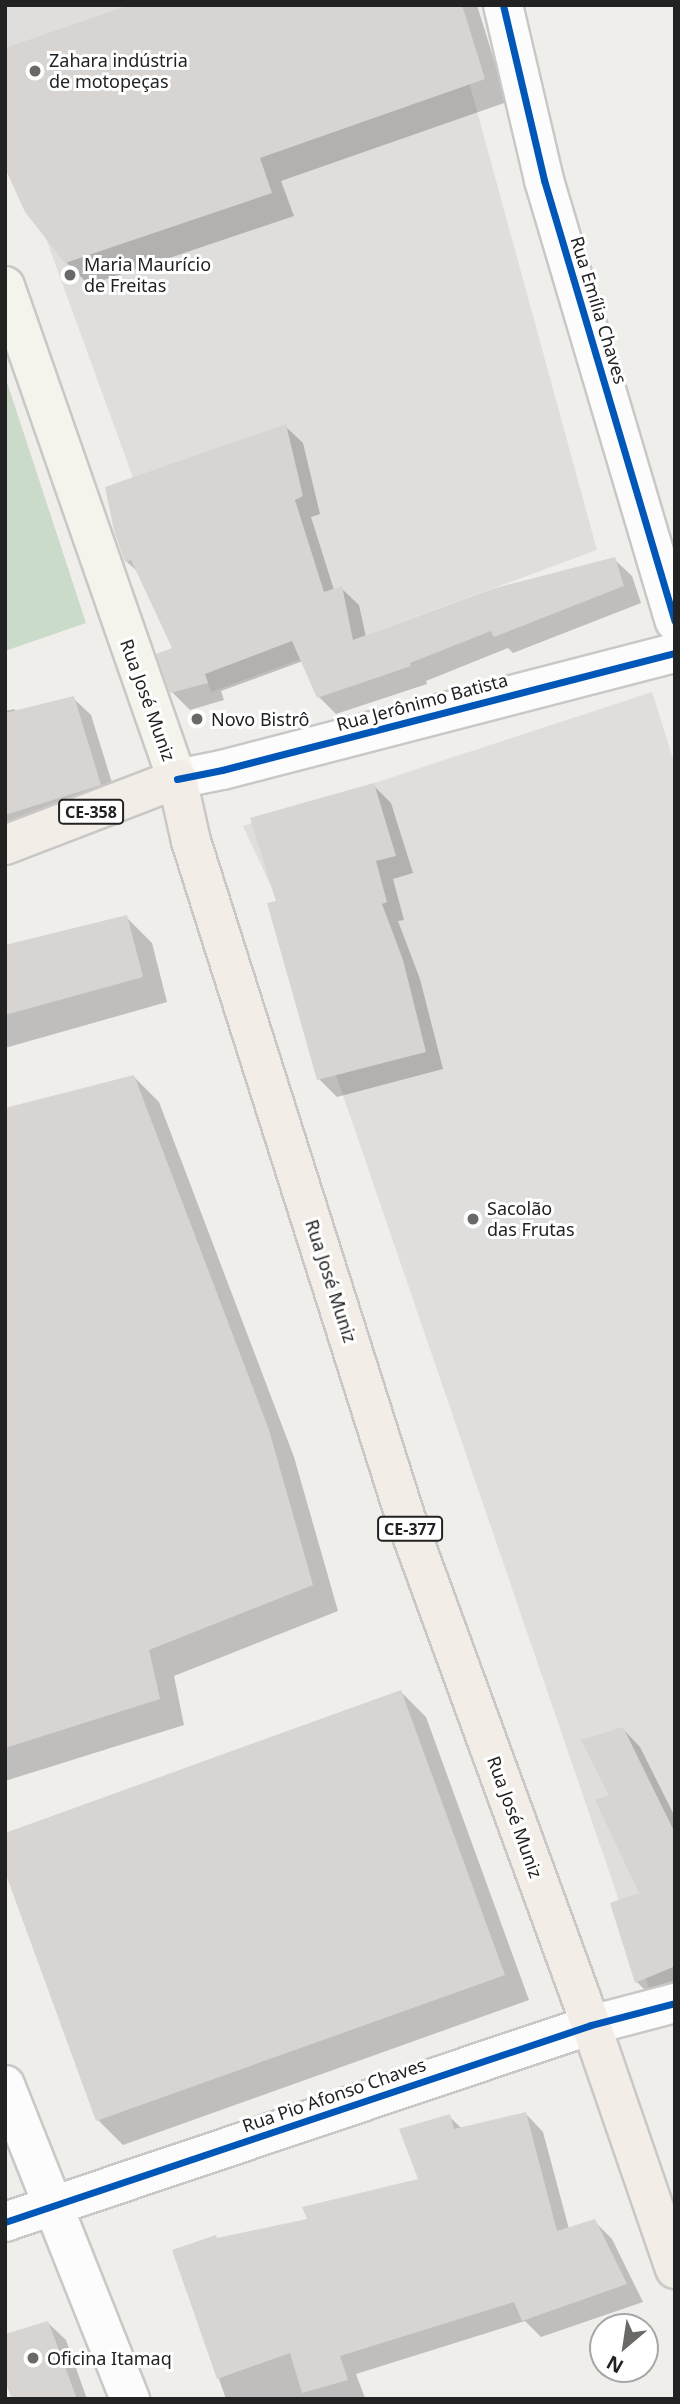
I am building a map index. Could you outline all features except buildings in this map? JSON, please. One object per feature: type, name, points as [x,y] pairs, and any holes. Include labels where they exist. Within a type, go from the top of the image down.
[{"type":"main road","name":"Rua José Muniz","points":[[5,286],[177,779],[191,841],[406,1519],[591,2025],[675,2269]]},
{"type":"main road","name":"Rua Jerônimo Batista","points":[[5,845],[177,779]]},
{"type":"street","name":"Rua Emília Chaves","points":[[503,5],[544,180],[675,621]]},
{"type":"street","name":"Rua Jerônimo Batista","points":[[177,779],[222,770],[675,653]]},
{"type":"street","name":"Rua Pio Afonso Chaves","points":[[5,2222],[591,2025],[675,2003]]},
{"type":"street","points":[[5,2085],[131,2399]]},
{"type":"shaded area","points":[[5,5],[448,5],[597,550],[211,692],[5,126]]},
{"type":"shaded area","points":[[652,692],[675,765],[675,1980],[649,1988],[273,891],[243,826]]},
{"type":"green space","points":[[5,376],[86,623],[5,651]]},
{"type":"cycle path","points":[[503,5],[544,180],[675,621]]},
{"type":"cycle path","points":[[177,779],[222,770],[675,653]]},
{"type":"cycle path","points":[[5,2222],[591,2025],[675,2003]]},
{"type":"place","name":"Zahara indústria de motopeças","points":[[35,71]]},
{"type":"place","name":"Maria Maurício de Freitas","points":[[70,275]]},
{"type":"place","name":"Novo Bistrô","points":[[197,719]]},
{"type":"place","name":"Sacolão das Frutas","points":[[473,1219]]},
{"type":"place","name":"Oficina Itamaq","points":[[33,2358]]}]
